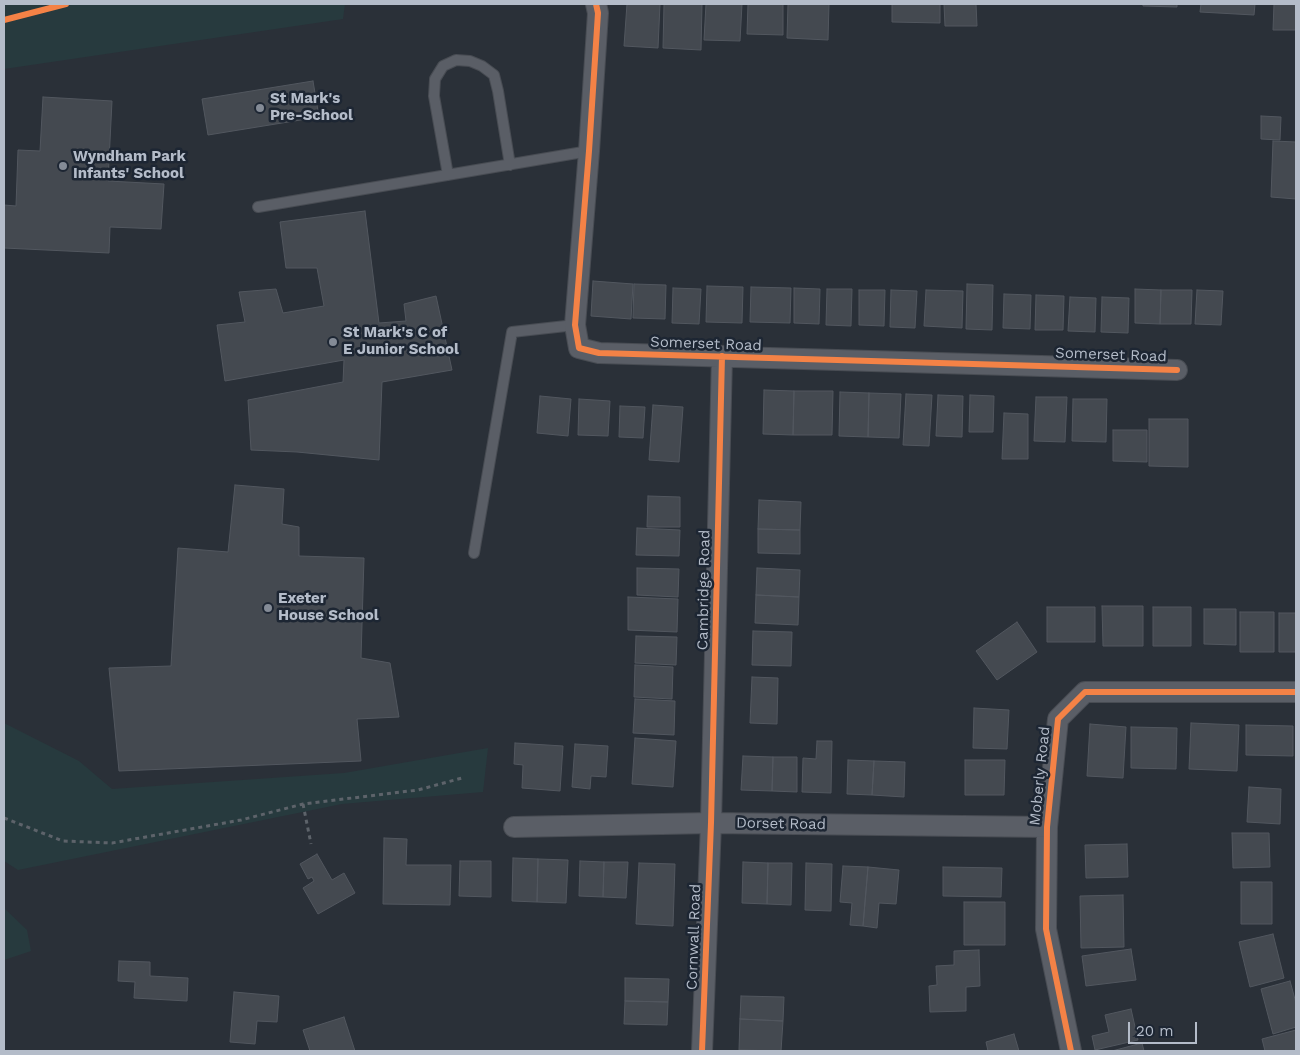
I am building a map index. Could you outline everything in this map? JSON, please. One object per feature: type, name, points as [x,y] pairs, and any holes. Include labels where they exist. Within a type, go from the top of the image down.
[{"type":"street","name":"Somerset Road","points":[[596,4],[598,13],[590,152],[575,325],[579,348],[599,353],[1177,370]]},
{"type":"street","name":"Cambridge Road","points":[[711,823],[722,356]]},
{"type":"street","name":"Moberly Road","points":[[1071,1051],[1046,929],[1047,827],[1058,719],[1085,692],[1296,692]]},
{"type":"street","name":"Dorset Road","points":[[514,827],[711,823],[1047,827]]},
{"type":"street","name":"Cornwall Road","points":[[702,1051],[711,823]]},
{"type":"lane","points":[[448,175],[436,113],[435,79],[443,66],[456,60],[470,61],[482,66],[494,75],[510,165]]},
{"type":"lane","points":[[258,206],[590,152]]},
{"type":"lane","points":[[474,553],[512,332],[575,325]]},
{"type":"path","points":[[4,818],[63,841],[112,843],[241,820],[303,804],[418,790],[462,778]]},
{"type":"path","points":[[303,804],[310,844]]},
{"type":"green space","points":[[4,4],[345,4],[343,19],[4,69]]},
{"type":"green space","points":[[4,723],[79,761],[112,789],[344,773],[488,748],[483,792],[342,804],[18,870],[4,861]]},
{"type":"green space","points":[[4,908],[27,930],[31,951],[4,960]]},
{"type":"building","points":[[627,4],[660,4],[658,48],[624,46]]},
{"type":"building","points":[[664,4],[702,4],[701,50],[663,48]]},
{"type":"building","points":[[706,4],[742,4],[740,41],[704,40]]},
{"type":"building","points":[[748,4],[783,4],[783,35],[747,34]]},
{"type":"building","points":[[788,4],[829,4],[828,40],[787,38]]},
{"type":"building","points":[[892,4],[940,4],[940,23],[892,22]]},
{"type":"building","points":[[944,4],[976,4],[977,26],[945,26]]},
{"type":"building","points":[[1143,4],[1177,4],[1177,7],[1143,6]]},
{"type":"building","points":[[1201,4],[1255,4],[1254,15],[1200,12]]},
{"type":"building","points":[[1274,4],[1296,4],[1296,30],[1273,30]]},
{"type":"building","name":"St Mark's Pre-School","points":[[313,81],[319,117],[208,135],[202,99]]},
{"type":"building","name":"Wyndham Park Infants' School","points":[[43,97],[112,101],[108,181],[164,184],[161,229],[110,227],[109,253],[4,248],[4,205],[16,206],[18,150],[40,151]]},
{"type":"building","points":[[1261,116],[1281,117],[1280,140],[1261,139]]},
{"type":"building","points":[[1273,141],[1296,142],[1296,199],[1271,197]]},
{"type":"building","name":"St Mark's C of E Junior School","points":[[365,211],[379,323],[406,321],[404,304],[436,296],[452,370],[382,382],[379,460],[297,452],[251,450],[248,400],[343,382],[344,360],[225,381],[217,325],[245,322],[239,292],[276,289],[283,313],[324,306],[317,268],[286,268],[280,222]]},
{"type":"building","points":[[593,281],[633,284],[631,319],[591,316]]},
{"type":"building","points":[[634,284],[666,285],[665,319],[633,318]]},
{"type":"building","points":[[967,284],[993,285],[992,330],[966,329]]},
{"type":"building","points":[[707,286],[743,287],[742,323],[706,322]]},
{"type":"building","points":[[751,287],[791,288],[790,323],[750,322]]},
{"type":"building","points":[[673,288],[701,289],[699,324],[672,323]]},
{"type":"building","points":[[794,288],[820,289],[819,324],[794,323]]},
{"type":"building","points":[[827,289],[852,289],[851,326],[826,325]]},
{"type":"building","points":[[1135,289],[1161,290],[1160,324],[1135,323]]},
{"type":"building","points":[[859,290],[885,290],[884,326],[859,325]]},
{"type":"building","points":[[891,290],[917,291],[915,328],[890,327]]},
{"type":"building","points":[[926,290],[963,291],[962,328],[924,326]]},
{"type":"building","points":[[1161,290],[1192,290],[1191,324],[1160,324]]},
{"type":"building","points":[[1197,290],[1223,291],[1221,325],[1195,324]]},
{"type":"building","points":[[1004,294],[1031,295],[1030,329],[1003,328]]},
{"type":"building","points":[[1036,295],[1064,296],[1063,330],[1035,330]]},
{"type":"building","points":[[1070,297],[1096,298],[1095,332],[1068,331]]},
{"type":"building","points":[[1102,297],[1129,298],[1128,333],[1101,332]]},
{"type":"building","points":[[764,390],[794,391],[793,435],[763,434]]},
{"type":"building","points":[[794,391],[833,391],[832,435],[793,435]]},
{"type":"building","points":[[840,392],[869,393],[868,437],[839,436]]},
{"type":"building","points":[[869,393],[901,394],[899,438],[868,437]]},
{"type":"building","points":[[906,394],[932,395],[929,446],[903,445]]},
{"type":"building","points":[[938,395],[963,396],[962,437],[936,436]]},
{"type":"building","points":[[970,395],[994,396],[993,432],[969,432]]},
{"type":"building","points":[[540,396],[571,399],[568,436],[537,433]]},
{"type":"building","points":[[1036,397],[1067,397],[1065,442],[1034,441]]},
{"type":"building","points":[[579,399],[610,401],[608,436],[578,435]]},
{"type":"building","points":[[1073,399],[1107,399],[1106,442],[1072,441]]},
{"type":"building","points":[[653,405],[683,407],[679,462],[649,460]]},
{"type":"building","points":[[620,406],[645,407],[643,438],[619,437]]},
{"type":"building","points":[[1004,413],[1028,414],[1028,459],[1002,459]]},
{"type":"building","points":[[1149,419],[1188,419],[1188,467],[1149,466]]},
{"type":"building","points":[[1113,430],[1147,430],[1147,462],[1113,461]]},
{"type":"building","name":"Exeter House School","points":[[235,485],[284,489],[282,524],[299,527],[299,556],[364,558],[361,658],[390,663],[399,717],[357,719],[361,761],[119,771],[109,668],[171,666],[178,548],[228,552]]},
{"type":"building","points":[[648,496],[680,497],[680,527],[647,527]]},
{"type":"building","points":[[759,500],[801,502],[800,530],[758,529]]},
{"type":"building","points":[[637,528],[680,530],[679,556],[636,555]]},
{"type":"building","points":[[758,529],[800,530],[800,554],[758,553]]},
{"type":"building","points":[[637,568],[679,569],[678,597],[637,595]]},
{"type":"building","points":[[757,568],[800,570],[799,597],[756,595]]},
{"type":"building","points":[[756,595],[799,597],[798,625],[755,623]]},
{"type":"building","points":[[628,597],[678,599],[677,632],[628,630]]},
{"type":"building","points":[[1102,606],[1143,606],[1143,646],[1103,646]]},
{"type":"building","points":[[1047,607],[1095,607],[1095,642],[1047,642]]},
{"type":"building","points":[[1153,607],[1191,607],[1191,646],[1153,646]]},
{"type":"building","points":[[1204,609],[1236,609],[1236,645],[1204,644]]},
{"type":"building","points":[[1240,612],[1274,612],[1274,652],[1240,652]]},
{"type":"building","points":[[1279,613],[1296,613],[1296,652],[1279,652]]},
{"type":"building","points":[[1017,622],[1037,652],[997,680],[976,651]]},
{"type":"building","points":[[753,631],[792,632],[791,666],[752,665]]},
{"type":"building","points":[[636,636],[677,637],[676,665],[635,663]]},
{"type":"building","points":[[635,665],[673,667],[672,699],[634,697]]},
{"type":"building","points":[[752,677],[778,678],[777,724],[750,723]]},
{"type":"building","points":[[635,699],[675,701],[674,735],[633,733]]},
{"type":"building","points":[[974,708],[1009,710],[1007,749],[973,748]]},
{"type":"building","points":[[1191,723],[1239,725],[1237,771],[1189,769]]},
{"type":"building","points":[[1090,724],[1126,727],[1123,778],[1087,776]]},
{"type":"building","points":[[1246,725],[1293,726],[1293,756],[1246,755]]},
{"type":"building","points":[[1131,727],[1177,728],[1176,769],[1131,768]]},
{"type":"building","points":[[635,738],[676,741],[673,787],[632,784]]},
{"type":"building","points":[[817,741],[832,741],[831,793],[802,792],[803,758],[816,759]]},
{"type":"building","points":[[515,743],[563,746],[560,791],[522,788],[523,765],[514,764]]},
{"type":"building","points":[[575,744],[608,746],[606,777],[591,776],[590,789],[572,787]]},
{"type":"building","points":[[743,756],[773,757],[772,791],[741,790]]},
{"type":"building","points":[[773,757],[797,757],[797,792],[772,791]]},
{"type":"building","points":[[848,760],[874,761],[872,795],[847,794]]},
{"type":"building","points":[[965,760],[1005,760],[1004,795],[965,795]]},
{"type":"building","points":[[874,761],[905,762],[904,797],[872,795]]},
{"type":"building","points":[[1249,787],[1281,789],[1280,824],[1247,822]]},
{"type":"building","points":[[1232,833],[1269,833],[1270,867],[1233,868]]},
{"type":"building","points":[[384,838],[407,839],[406,865],[451,865],[450,905],[383,904]]},
{"type":"building","points":[[1127,844],[1128,877],[1086,878],[1085,845]]},
{"type":"building","points":[[317,854],[332,880],[344,873],[355,893],[318,914],[303,888],[314,881],[312,877],[308,879],[300,864]]},
{"type":"building","points":[[513,858],[538,859],[537,902],[512,901]]},
{"type":"building","points":[[538,859],[568,860],[566,903],[537,902]]},
{"type":"building","points":[[460,861],[491,861],[491,897],[459,896]]},
{"type":"building","points":[[580,861],[604,862],[603,897],[579,896]]},
{"type":"building","points":[[604,862],[628,862],[626,898],[603,897]]},
{"type":"building","points":[[743,862],[768,863],[767,904],[742,903]]},
{"type":"building","points":[[639,863],[675,864],[673,926],[636,924]]},
{"type":"building","points":[[768,863],[792,863],[791,905],[767,904]]},
{"type":"building","points":[[806,863],[832,864],[831,911],[805,910]]},
{"type":"building","points":[[843,866],[868,867],[863,926],[850,925],[852,903],[840,902]]},
{"type":"building","points":[[868,867],[899,870],[896,904],[879,903],[877,928],[863,926]]},
{"type":"building","points":[[943,867],[1002,868],[1001,897],[943,896]]},
{"type":"building","points":[[1241,882],[1272,882],[1272,924],[1241,924]]},
{"type":"building","points":[[1123,895],[1124,947],[1081,948],[1080,896]]},
{"type":"building","points":[[964,902],[1005,902],[1005,945],[964,945]]},
{"type":"building","points":[[1273,934],[1284,978],[1250,987],[1239,942]]},
{"type":"building","points":[[1131,949],[1136,980],[1086,986],[1082,956]]},
{"type":"building","points":[[979,950],[980,986],[966,987],[966,1011],[930,1012],[929,986],[937,985],[936,966],[954,965],[954,951]]},
{"type":"building","points":[[119,961],[150,962],[150,976],[188,978],[187,1001],[134,998],[135,982],[118,981]]},
{"type":"building","points":[[625,978],[669,979],[668,1002],[625,1001]]},
{"type":"building","points":[[1290,981],[1296,1003],[1296,1027],[1273,1034],[1261,989]]},
{"type":"building","points":[[234,992],[279,996],[277,1022],[257,1021],[255,1044],[230,1042]]},
{"type":"building","points":[[741,996],[784,997],[783,1021],[740,1019]]},
{"type":"building","points":[[625,1001],[668,1002],[667,1025],[624,1024]]},
{"type":"building","points":[[1131,1009],[1138,1040],[1095,1050],[1092,1036],[1109,1032],[1105,1015]]},
{"type":"building","points":[[344,1017],[355,1051],[310,1051],[303,1030]]},
{"type":"building","points":[[740,1019],[783,1021],[781,1051],[739,1050]]},
{"type":"building","points":[[1296,1030],[1296,1051],[1265,1051],[1262,1039]]},
{"type":"building","points":[[1014,1034],[1019,1051],[988,1051],[986,1042]]},
{"type":"building","points":[[1142,1043],[1144,1051],[1112,1051]]},
{"type":"cycle path","points":[[4,20],[66,4]]},
{"type":"cycle path","points":[[596,4],[598,13],[589,151],[575,325],[579,348],[599,353],[1177,370]]},
{"type":"cycle path","points":[[702,1051],[711,823],[722,356]]},
{"type":"cycle path","points":[[1071,1051],[1046,929],[1047,827],[1058,719],[1085,692],[1296,692]]},
{"type":"place","name":"St Mark's Pre-School","points":[[260,108]]},
{"type":"place","name":"Wyndham Park Infants' School","points":[[63,166]]},
{"type":"place","name":"St Mark's C of E Junior School","points":[[333,342]]},
{"type":"place","name":"Exeter House School","points":[[268,608]]}]
